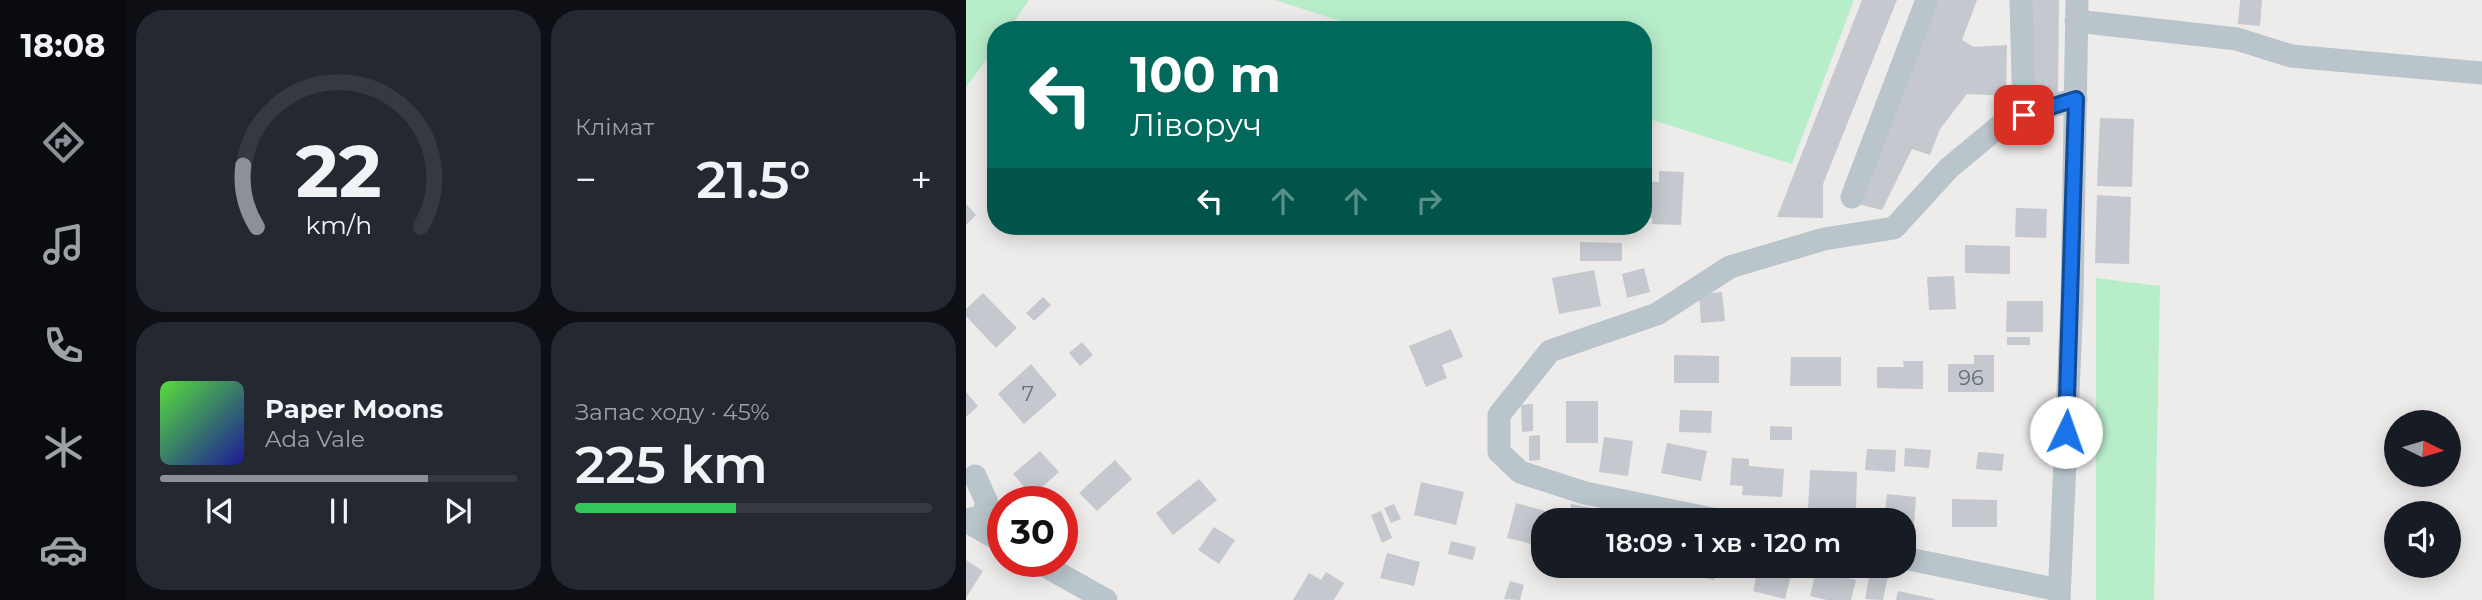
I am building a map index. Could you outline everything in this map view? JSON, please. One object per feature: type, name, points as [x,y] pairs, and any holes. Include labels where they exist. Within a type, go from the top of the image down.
[{"type":"street","points":[[1852,197],[1927,0]]},
{"type":"street","points":[[2021,0],[2024,115]]},
{"type":"street","points":[[1916,561],[2059,595],[2072,299],[2077,11],[2237,39],[2291,56],[2482,73]]},
{"type":"street","points":[[1658,508],[1585,493],[1520,472],[1499,452],[1499,415],[1549,351],[1657,314],[1730,267],[1824,239],[1894,228],[1949,168],[2008,119],[2076,99]]},
{"type":"street","points":[[970,470],[987,486]]},
{"type":"street","points":[[966,520],[982,517],[988,503],[970,470]]},
{"type":"street","points":[[966,520],[987,532]]},
{"type":"street","points":[[1078,574],[1104,599]]},
{"type":"street","points":[[1065,577],[1104,599]]},
{"type":"green space","points":[[966,0],[1029,0],[1014,21],[987,21],[987,59],[966,87]]},
{"type":"green space","points":[[1275,0],[1854,0],[1792,164],[1652,120],[1652,21],[1340,21]]},
{"type":"green space","points":[[2096,278],[2160,286],[2154,600],[2096,600]]},
{"type":"building","points":[[1862,0],[1897,0],[1823,184],[1823,218],[1777,217]]},
{"type":"building","points":[[1939,0],[1977,0],[1962,40],[1974,47],[2007,45],[2006,96],[1967,94],[1940,129],[1930,155],[1912,149],[1882,210],[1858,204]]},
{"type":"building","points":[[2030,0],[2059,0],[2058,95],[2030,95]]},
{"type":"building","points":[[2240,0],[2262,0],[2260,26],[2238,24]]},
{"type":"building","points":[[2100,118],[2134,119],[2132,187],[2097,186]]},
{"type":"building","points":[[1659,171],[1684,172],[1681,225],[1652,224],[1652,182],[1659,182]]},
{"type":"building","points":[[2097,195],[2131,197],[2129,264],[2095,263]]},
{"type":"building","points":[[966,204],[976,215],[966,225]]},
{"type":"building","points":[[2016,208],[2047,209],[2046,238],[2015,237]]},
{"type":"building","points":[[1580,242],[1622,243],[1622,261],[1580,261]]},
{"type":"building","points":[[1965,245],[2010,246],[2010,274],[1965,273]]},
{"type":"building","points":[[1644,268],[1650,292],[1627,298],[1622,274]]},
{"type":"building","points":[[1594,270],[1601,306],[1559,314],[1552,278]]},
{"type":"building","points":[[1954,276],[1956,309],[1929,310],[1927,277]]},
{"type":"building","points":[[1722,292],[1725,321],[1701,323],[1699,294]]},
{"type":"building","points":[[983,293],[1017,328],[996,348],[966,316],[966,309]]},
{"type":"building","points":[[1043,297],[1051,305],[1034,321],[1026,313]]},
{"type":"building","points":[[2007,301],[2043,301],[2043,332],[2006,332]]},
{"type":"building","points":[[1451,329],[1463,357],[1442,365],[1447,378],[1426,387],[1409,346]]},
{"type":"building","points":[[2007,337],[2030,337],[2030,345],[2007,345]]},
{"type":"building","points":[[1082,342],[1093,355],[1080,366],[1069,353]]},
{"type":"building","points":[[1674,355],[1719,356],[1719,383],[1674,383]]},
{"type":"building","points":[[1974,355],[1994,355],[1994,392],[1948,392],[1948,364],[1974,364]]},
{"type":"building","points":[[1791,357],[1841,357],[1841,386],[1790,386]]},
{"type":"building","points":[[1903,361],[1923,361],[1923,389],[1877,388],[1877,367],[1904,367]]},
{"type":"building","points":[[1031,364],[1057,395],[1024,424],[998,394]]},
{"type":"building","points":[[966,392],[978,406],[966,417]]},
{"type":"building","points":[[1566,401],[1598,401],[1598,443],[1566,443]]},
{"type":"building","points":[[1533,404],[1533,431],[1522,432],[1521,405]]},
{"type":"building","points":[[1680,410],[1712,411],[1711,433],[1679,432]]},
{"type":"building","points":[[1770,426],[1792,427],[1792,440],[1770,440]]},
{"type":"building","points":[[1540,435],[1540,460],[1529,461],[1529,436]]},
{"type":"building","points":[[1604,437],[1633,441],[1628,476],[1599,472]]},
{"type":"building","points":[[1667,443],[1707,451],[1701,481],[1661,473]]},
{"type":"building","points":[[1905,448],[1931,450],[1929,468],[1904,466]]},
{"type":"building","points":[[1867,449],[1896,450],[1895,472],[1865,470]]},
{"type":"building","points":[[1040,451],[1059,472],[1043,486],[1023,486],[1013,474]]},
{"type":"building","points":[[1978,452],[2004,454],[2002,471],[1976,469]]},
{"type":"building","points":[[1732,458],[1749,459],[1749,466],[1784,469],[1782,497],[1742,495],[1743,486],[1730,485]]},
{"type":"building","points":[[1115,460],[1132,479],[1097,511],[1079,493]]},
{"type":"building","points":[[1810,470],[1857,472],[1856,508],[1808,508]]},
{"type":"building","points":[[1199,479],[1217,500],[1173,535],[1156,513]]},
{"type":"building","points":[[1421,482],[1464,492],[1456,525],[1414,515]]},
{"type":"building","points":[[1887,494],[1916,497],[1915,508],[1885,508]]},
{"type":"building","points":[[1952,499],[1997,500],[1997,527],[1952,527]]},
{"type":"building","points":[[1516,503],[1534,508],[1531,508],[1531,544],[1507,538]]},
{"type":"building","points":[[1394,504],[1401,519],[1391,523],[1384,508]]},
{"type":"building","points":[[1571,504],[1593,508],[1570,508]]},
{"type":"building","points":[[1381,511],[1392,538],[1382,543],[1371,515]]},
{"type":"building","points":[[1214,527],[1235,540],[1219,564],[1198,550]]},
{"type":"building","points":[[1451,541],[1476,547],[1473,560],[1448,554]]},
{"type":"building","points":[[1387,553],[1420,562],[1414,586],[1380,578]]},
{"type":"building","points":[[966,560],[983,571],[966,598]]},
{"type":"building","points":[[1326,572],[1344,583],[1334,600],[1293,600],[1309,573],[1321,580]]},
{"type":"building","points":[[1756,578],[1790,578],[1785,599],[1753,591]]},
{"type":"building","points":[[1814,578],[1856,580],[1851,600],[1827,600],[1810,596]]},
{"type":"building","points":[[1869,578],[1888,578],[1883,600],[1865,599]]},
{"type":"building","points":[[1510,581],[1524,585],[1520,600],[1504,599]]},
{"type":"building","points":[[1898,591],[1935,599],[1935,600],[1896,600]]},
{"type":"route","points":[[2024,115],[2076,99],[2066,432]]}]
